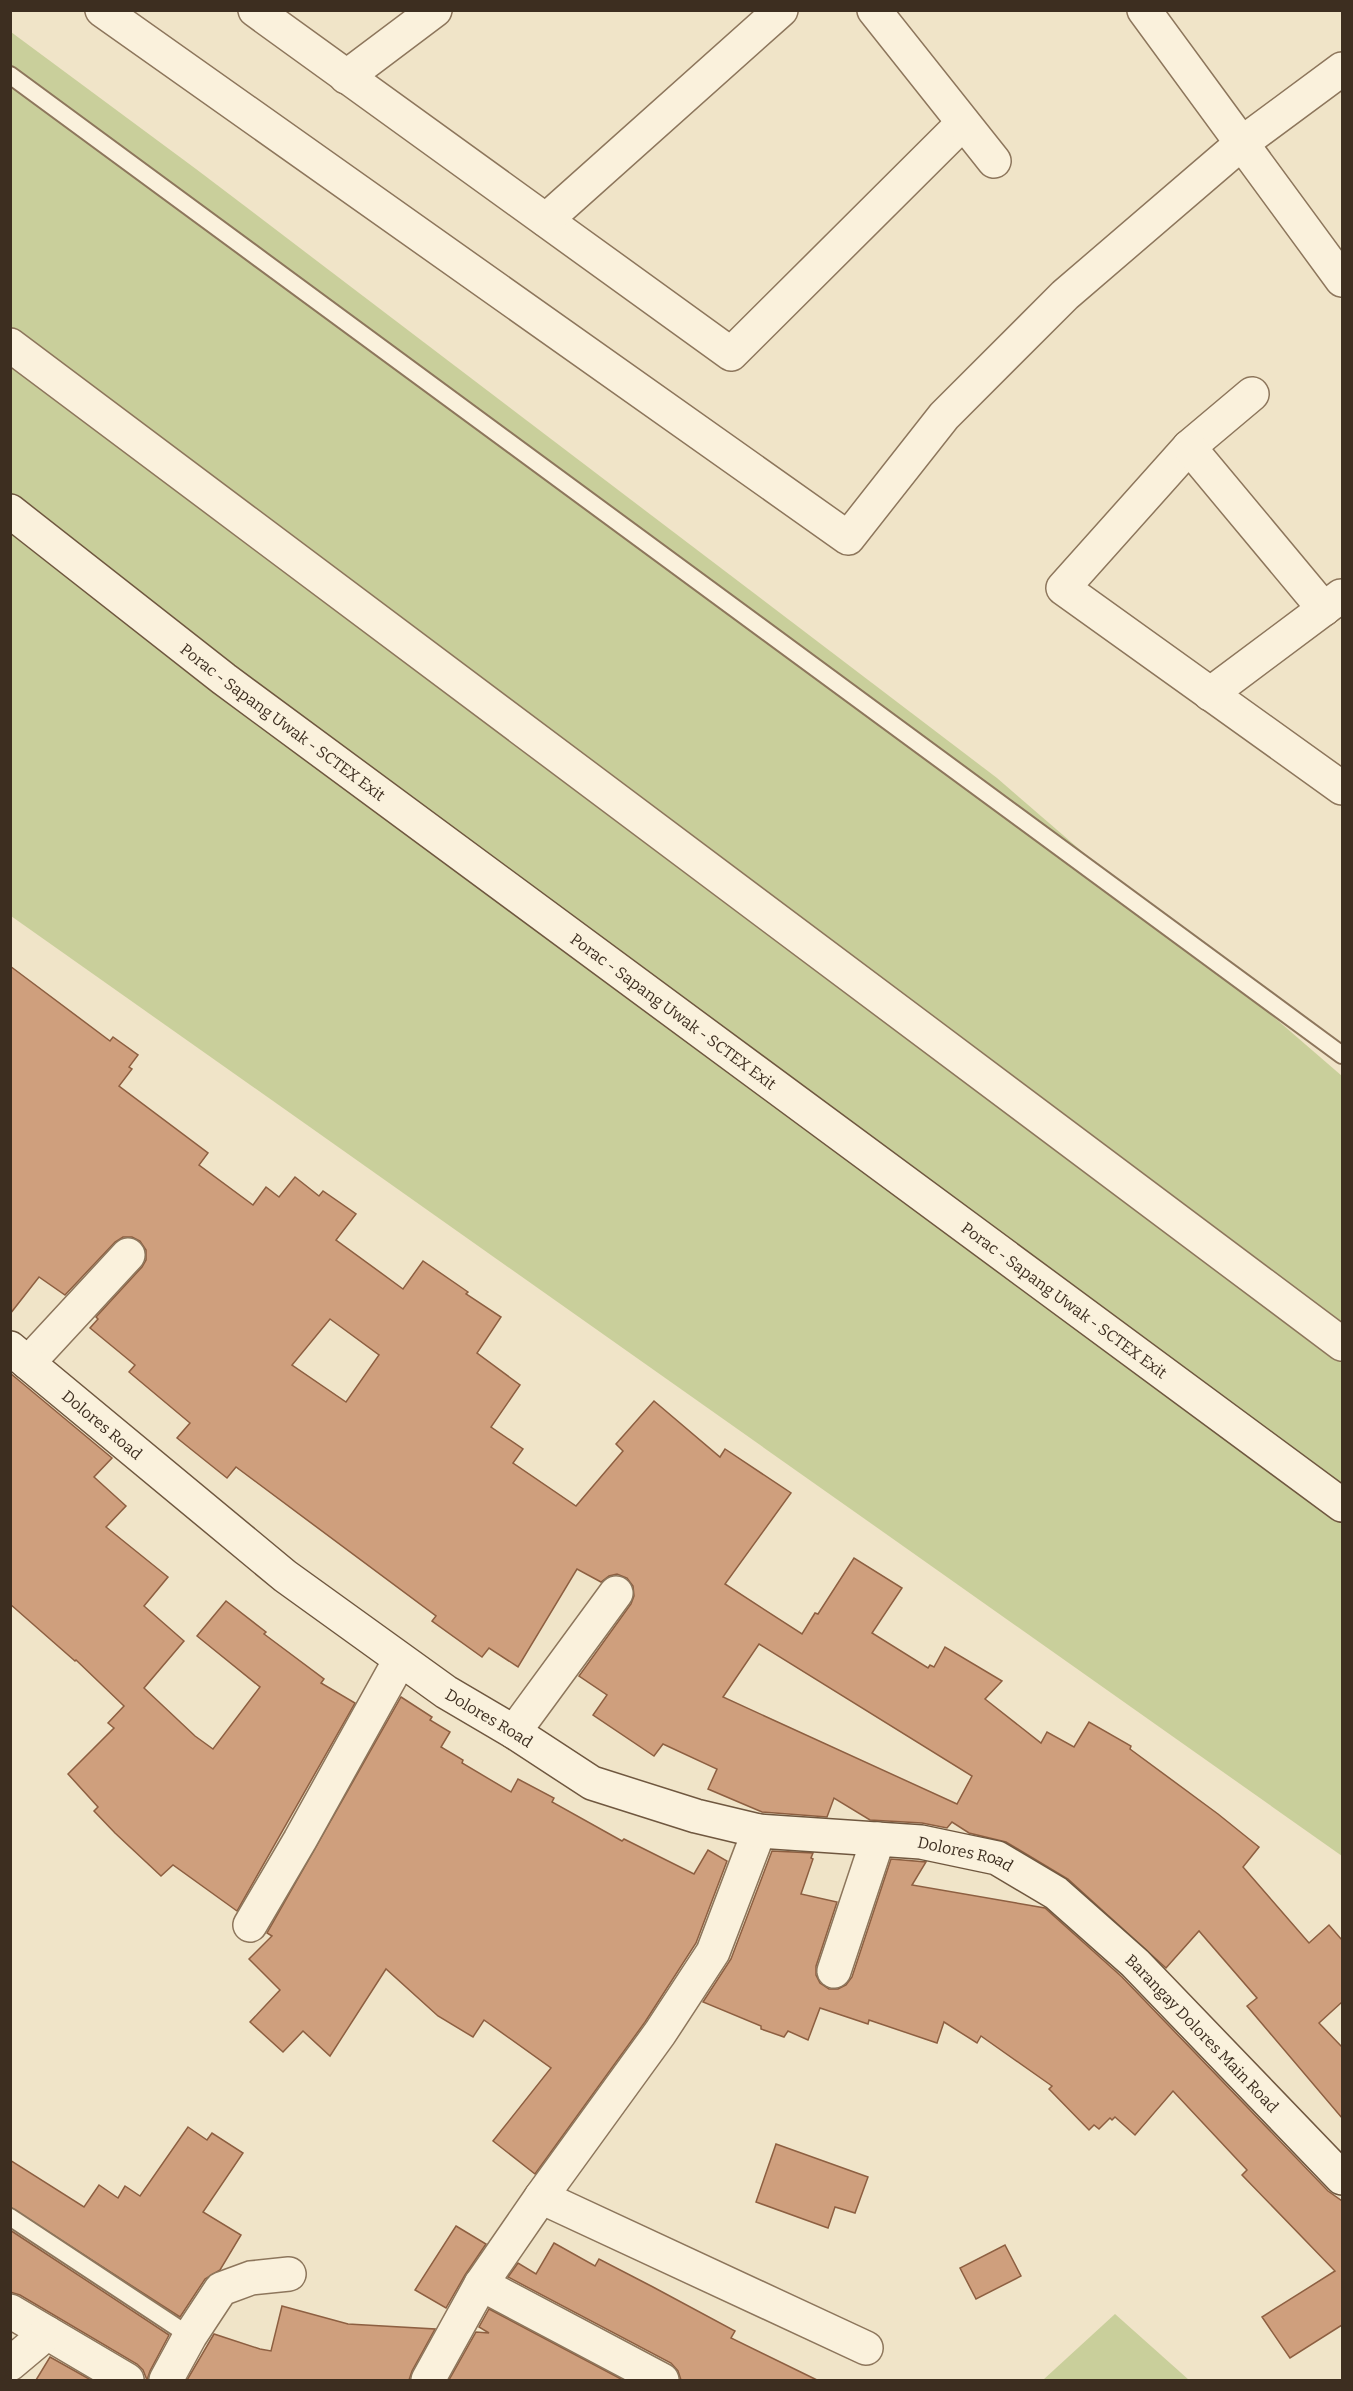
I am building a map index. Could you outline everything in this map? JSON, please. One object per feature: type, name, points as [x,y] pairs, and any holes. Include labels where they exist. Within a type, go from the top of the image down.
[{"type":"street","points":[[102,10],[848,538],[944,416],[1065,295],[1242,143],[1342,69]]},
{"type":"street","points":[[255,10],[731,354],[963,123]]},
{"type":"street","points":[[346,76],[435,10]]},
{"type":"street","points":[[546,220],[781,10]]},
{"type":"street","points":[[874,10],[994,161]]},
{"type":"street","points":[[1144,10],[1342,280]]},
{"type":"street","points":[[10,345],[1342,1344]]},
{"type":"street","points":[[1252,394],[1189,447],[1063,588],[1342,788]]},
{"type":"street","points":[[1189,447],[1333,602],[1210,694]]},
{"type":"street","name":"Porac - Sapang Uwak - SCTEX Exit","points":[[10,511],[234,686],[1342,1505]]},
{"type":"street","points":[[19,1356],[128,1255]]},
{"type":"street","name":"Dolores Road","points":[[19,1356],[285,1576],[446,1692],[514,1732],[592,1783],[696,1816],[759,1831],[921,1842],[998,1858],[1056,1893]]},
{"type":"street","points":[[514,1732],[616,1593]]},
{"type":"street","points":[[250,1925],[400,1660]]},
{"type":"street","points":[[428,2380],[481,2284],[660,2033],[713,1952],[759,1831]]},
{"type":"street","points":[[834,1971],[878,1839]]},
{"type":"street","name":"Barangay Dolores Main Road","points":[[1056,1893],[1135,1963],[1342,2178]]},
{"type":"street","points":[[541,2197],[866,2348]]},
{"type":"street","points":[[166,2380],[190,2336],[221,2289],[251,2278],[288,2274]]},
{"type":"street","points":[[481,2284],[662,2380]]},
{"type":"street","points":[[10,2312],[127,2380]]},
{"type":"street","points":[[10,2364],[47,2333]]},
{"type":"lane","points":[[10,75],[1342,1056]]},
{"type":"lane","points":[[10,2217],[190,2336]]},
{"type":"green space","points":[[11,32],[196,169],[997,778],[1342,1076],[1342,1856],[11,916]]},
{"type":"green space","points":[[1115,2314],[1189,2380],[1043,2380]]},
{"type":"building","points":[[10,966],[110,1041],[113,1037],[138,1055],[129,1067],[132,1069],[119,1086],[208,1153],[199,1165],[253,1205],[266,1187],[279,1197],[295,1177],[319,1196],[323,1191],[356,1214],[336,1240],[403,1289],[423,1261],[501,1317],[477,1353],[520,1385],[491,1427],[523,1449],[513,1463],[576,1506],[623,1451],[616,1444],[654,1401],[720,1457],[725,1449],[791,1493],[725,1584],[802,1634],[815,1613],[818,1614],[854,1558],[902,1588],[872,1633],[928,1668],[930,1665],[934,1667],[945,1647],[1002,1681],[985,1699],[1041,1743],[1047,1732],[1074,1747],[1089,1722],[1131,1746],[1130,1749],[1259,1847],[1243,1867],[1309,1943],[1329,1925],[1342,1940],[1342,2002],[1319,2023],[1342,2047],[1342,2118],[1247,2006],[1257,1998],[1199,1931],[1166,1968],[1068,1879],[1006,1842],[969,1833],[952,1822],[947,1828],[922,1823],[870,1820],[834,1798],[827,1817],[762,1812],[708,1789],[717,1769],[663,1744],[654,1756],[593,1715],[607,1695],[579,1676],[631,1604],[634,1596],[633,1586],[627,1578],[617,1574],[601,1582],[577,1569],[518,1667],[489,1648],[482,1657],[432,1621],[436,1616],[236,1467],[227,1478],[177,1438],[190,1423],[129,1372],[135,1365],[90,1328],[98,1319],[96,1317],[142,1267],[146,1260],[146,1250],[140,1241],[132,1237],[123,1237],[115,1242],[65,1295],[39,1277],[10,1314]],"holes":[[[330,1319],[379,1355],[346,1402],[292,1365]],[[759,1644],[972,1776],[957,1804],[723,1697]]]},
{"type":"building","points":[[10,1373],[112,1458],[94,1477],[126,1506],[106,1527],[168,1577],[144,1606],[184,1641],[144,1688],[195,1736],[213,1749],[260,1687],[197,1636],[226,1601],[266,1632],[264,1634],[324,1679],[321,1683],[355,1703],[237,1911],[173,1865],[161,1876],[94,1811],[98,1807],[68,1774],[114,1728],[108,1723],[124,1706],[76,1660],[10,1604]]},
{"type":"building","points":[[401,1697],[432,1717],[430,1720],[450,1732],[441,1747],[463,1760],[462,1763],[511,1792],[518,1779],[554,1798],[552,1802],[622,1841],[624,1839],[694,1874],[708,1850],[727,1861],[696,1943],[645,2022],[535,2174],[493,2141],[551,2068],[484,2020],[473,2037],[438,2016],[386,1969],[330,2056],[303,2031],[283,2052],[250,2022],[280,1990],[249,1959],[272,1936],[267,1933]]},
{"type":"building","points":[[772,1851],[813,1853],[801,1894],[837,1902],[816,1966],[816,1975],[820,1983],[829,1989],[838,1989],[846,1985],[852,1977],[891,1859],[926,1862],[912,1885],[1045,1908],[1122,1977],[1328,2191],[1342,2201],[1342,2325],[1290,2358],[1262,2317],[1335,2271],[1242,2175],[1247,2170],[1173,2091],[1135,2135],[1115,2117],[1112,2120],[1110,2118],[1099,2129],[1094,2125],[1089,2130],[1049,2089],[1052,2086],[981,2036],[977,2043],[944,2022],[937,2043],[869,2020],[868,2024],[820,2008],[808,2040],[788,2031],[784,2037],[761,2029],[761,2026],[703,2002],[731,1959]]},
{"type":"building","points":[[188,2127],[207,2140],[212,2133],[243,2153],[203,2212],[241,2235],[220,2270],[205,2279],[180,2317],[10,2207],[10,2160],[84,2207],[99,2185],[118,2198],[125,2186],[140,2196]]},
{"type":"building","points":[[776,2144],[868,2177],[855,2213],[835,2207],[828,2228],[756,2202]]},
{"type":"building","points":[[456,2226],[486,2244],[446,2308],[415,2290]]},
{"type":"building","points":[[10,2230],[169,2335],[147,2380],[143,2370],[137,2364],[20,2295],[10,2292]]},
{"type":"building","points":[[554,2243],[595,2266],[599,2259],[653,2287],[735,2331],[731,2338],[817,2380],[681,2380],[678,2371],[671,2363],[508,2277],[518,2263],[536,2274]]},
{"type":"building","points":[[1005,2245],[1021,2276],[976,2299],[960,2268]]},
{"type":"building","points":[[282,2306],[348,2324],[435,2329],[409,2380],[187,2380],[214,2334],[271,2351]]},
{"type":"building","points":[[489,2309],[623,2380],[449,2380],[476,2332],[489,2333],[479,2327]]},
{"type":"building","points":[[50,2357],[91,2380],[36,2380]]}]
